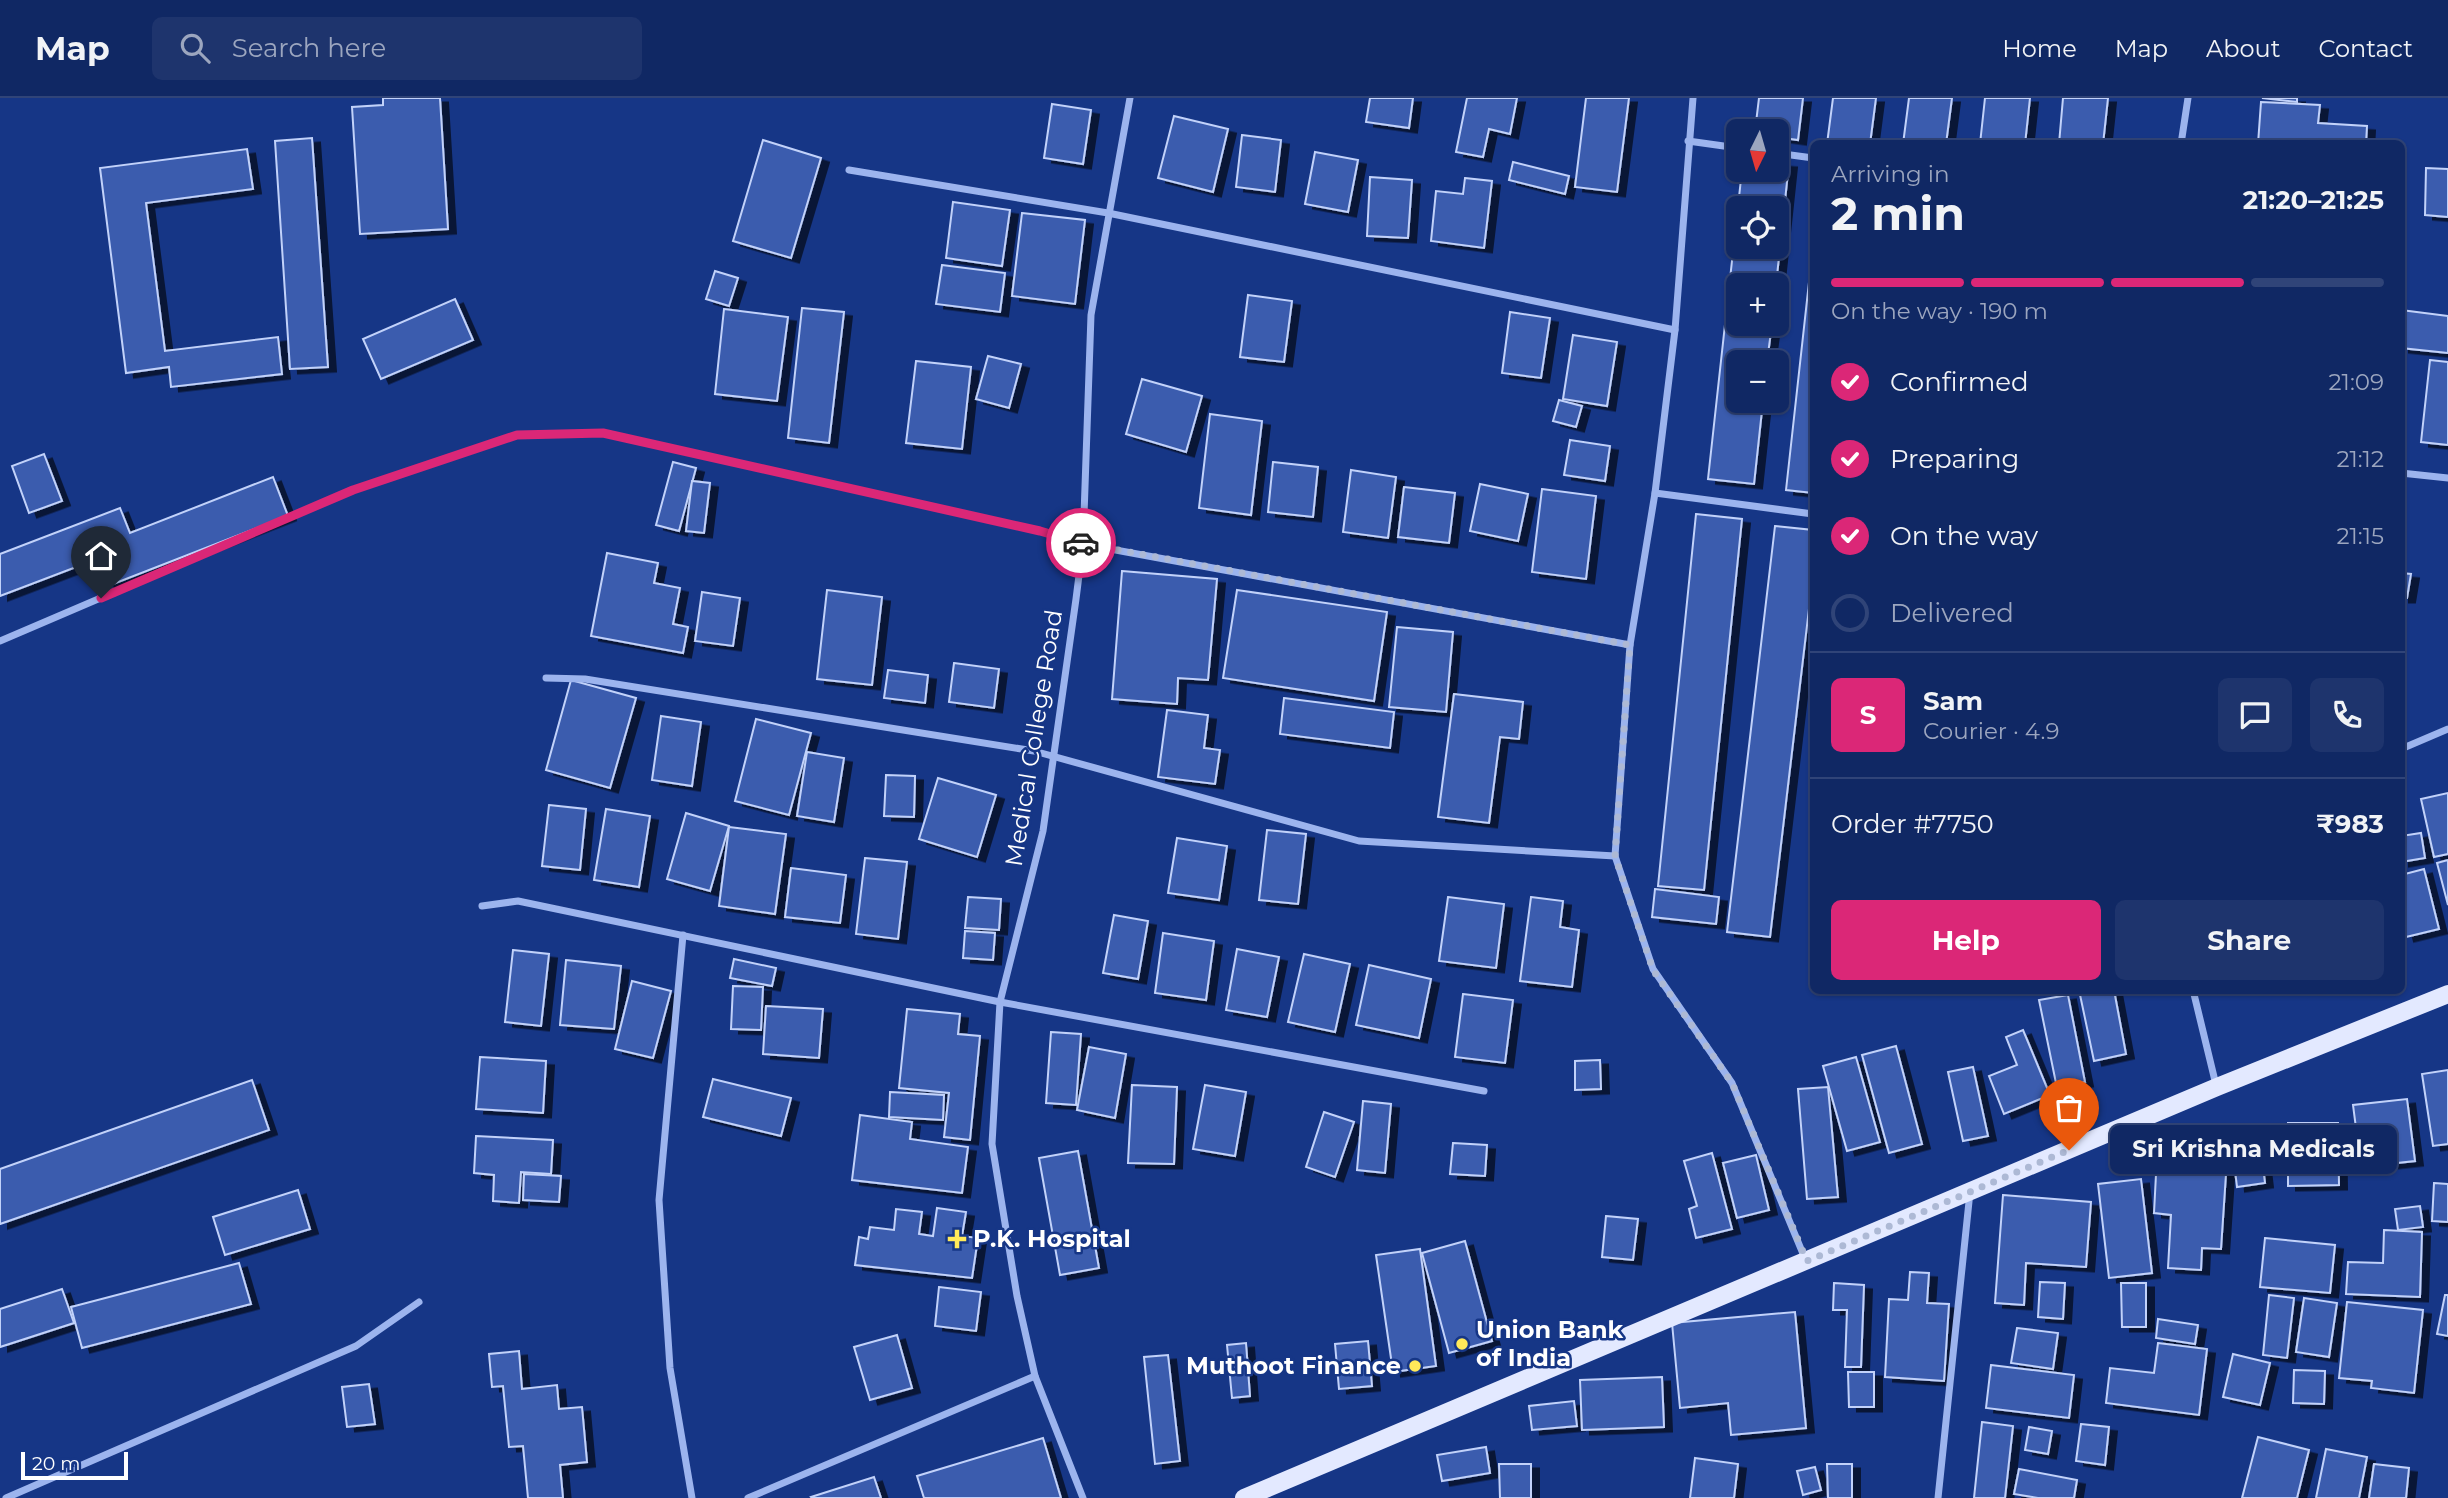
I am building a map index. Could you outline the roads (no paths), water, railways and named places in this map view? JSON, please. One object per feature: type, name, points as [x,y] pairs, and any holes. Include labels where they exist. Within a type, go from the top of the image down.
[{"type":"main road","points":[[1244,1498],[2217,1087],[2448,994]]},
{"type":"street","name":"Medical College Road","points":[[1083,1498],[1035,1376],[1017,1296],[992,1144],[1000,1002],[1043,831],[1083,544],[1091,315],[1130,98]]},
{"type":"street","points":[[1693,98],[1675,330],[1655,493],[1630,645],[1615,856],[1653,970],[1732,1083],[1807,1261]]},
{"type":"street","points":[[2182,140],[2188,98]]},
{"type":"street","points":[[1688,141],[1726,146]]},
{"type":"street","points":[[1789,155],[1810,158]]},
{"type":"street","points":[[849,170],[1108,213],[1675,330]]},
{"type":"street","points":[[0,641],[353,490],[517,435],[603,433],[1040,531],[1083,544],[1630,645]]},
{"type":"street","points":[[2405,473],[2448,478]]},
{"type":"street","points":[[1655,493],[1810,514]]},
{"type":"street","points":[[546,678],[584,679],[1054,757],[1359,841],[1615,856]]},
{"type":"street","points":[[2405,747],[2448,729]]},
{"type":"street","points":[[482,906],[518,901],[1000,1002],[1484,1091]]},
{"type":"street","points":[[683,935],[659,1200],[670,1368],[692,1498]]},
{"type":"street","points":[[2194,994],[2217,1087]]},
{"type":"street","points":[[1938,1498],[1970,1192]]},
{"type":"street","points":[[6,1498],[356,1346],[419,1302]]},
{"type":"street","points":[[748,1498],[1035,1376]]},
{"type":"place","name":"Sri Krishna Medicals","points":[[2069,1150]]},
{"type":"place","name":"P.K. Hospital","points":[[957,1239]]},
{"type":"place","name":"Union Bank of India","points":[[1462,1344]]},
{"type":"place","name":"Muthoot Finance","points":[[1415,1366]]}]
